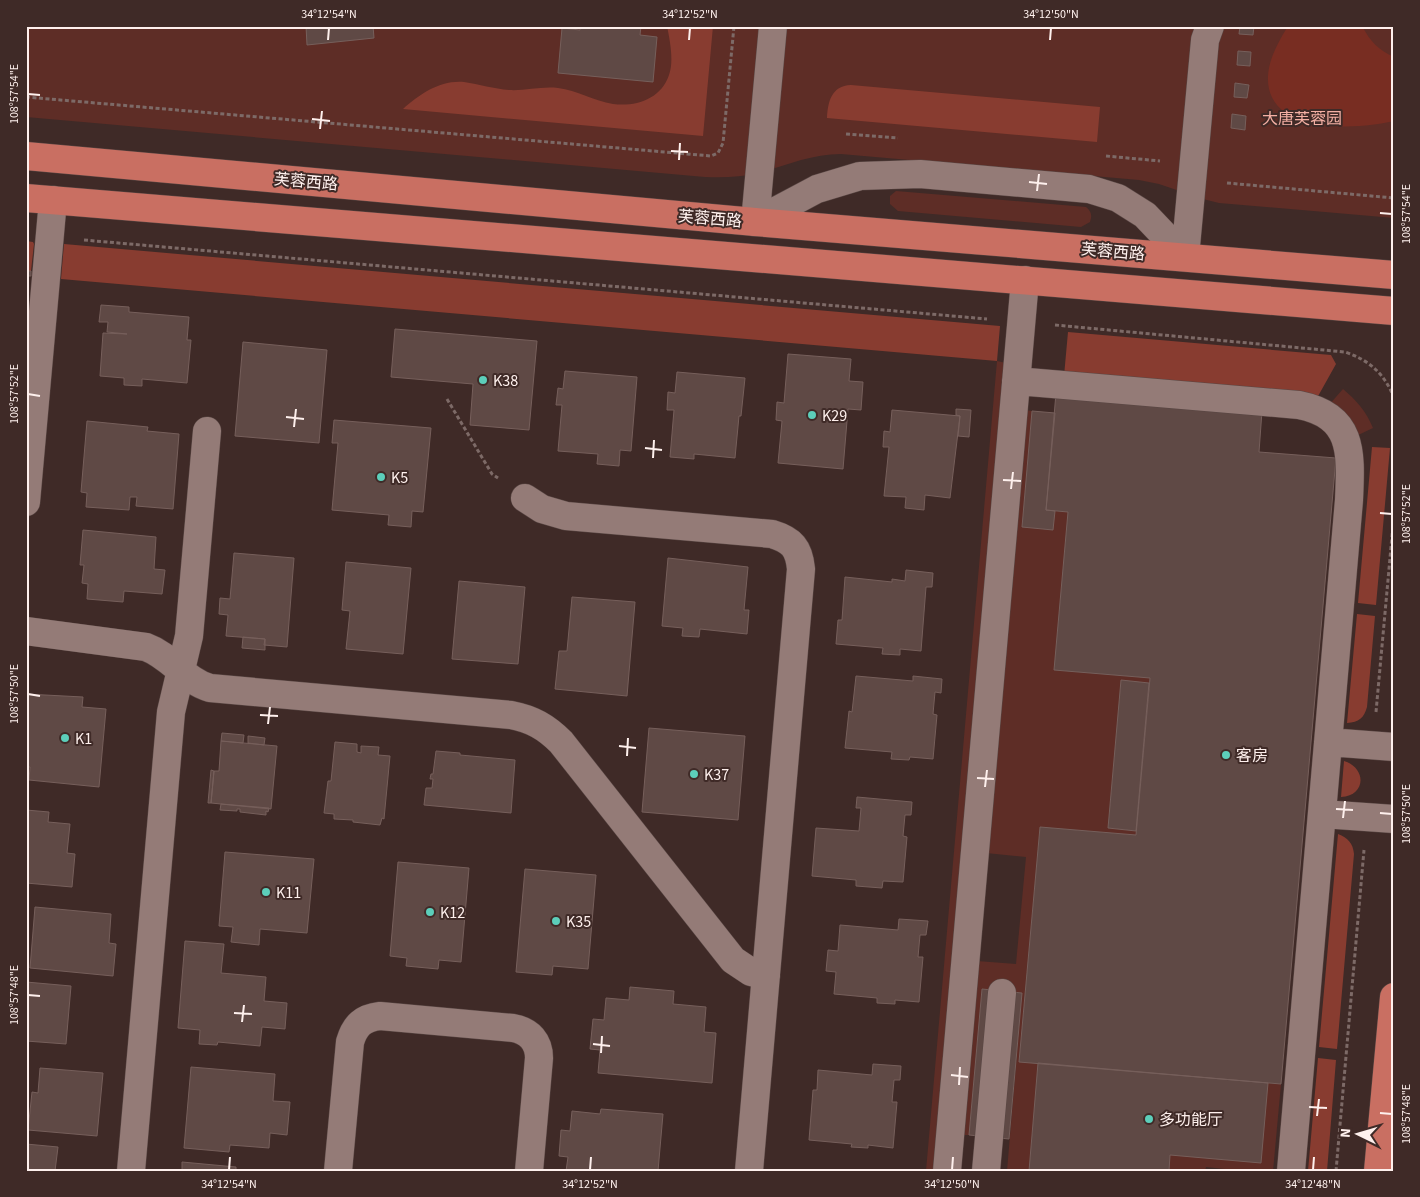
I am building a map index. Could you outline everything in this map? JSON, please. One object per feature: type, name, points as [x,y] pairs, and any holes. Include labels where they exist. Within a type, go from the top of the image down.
[{"type":"main road","name":"芙蓉西路","points":[[26,156],[755,222],[1394,274]]},
{"type":"main road","points":[[39,199],[1394,311]]},
{"type":"main road","points":[[1378,1171],[1394,997]]},
{"type":"street","points":[[755,222],[773,26]]},
{"type":"street","points":[[1185,257],[1205,40],[1210,26]]},
{"type":"street","points":[[755,222],[817,189],[860,176],[920,174],[1089,189],[1118,198],[1145,215],[1185,257]]},
{"type":"street","points":[[26,502],[49,237],[39,199]]},
{"type":"street","points":[[947,1171],[1025,280]]},
{"type":"street","points":[[1016,381],[1298,405],[1324,414],[1338,424],[1346,440],[1349,453],[1350,486],[1291,1171]]},
{"type":"street","points":[[131,1171],[171,712],[189,636],[207,431]]},
{"type":"street","points":[[525,498],[542,509],[558,515],[772,534],[784,538],[794,545],[800,556],[801,569],[748,1171]]},
{"type":"street","points":[[26,631],[146,647],[158,651],[199,684],[215,689],[511,715],[526,718],[539,724],[561,742],[732,960],[751,972],[766,976]]},
{"type":"street","points":[[1328,742],[1394,747]]},
{"type":"street","points":[[1322,814],[1394,819]]},
{"type":"street","points":[[986,1171],[1002,993]]},
{"type":"street","points":[[338,1171],[350,1042],[353,1031],[360,1022],[369,1017],[380,1016],[513,1028],[524,1031],[533,1037],[538,1048],[539,1058],[529,1171]]},
{"type":"path","points":[[26,97],[713,156],[720,151],[723,143],[734,26]]},
{"type":"path","points":[[49,237],[1345,352],[1364,360],[1375,368],[1384,378],[1394,398]]},
{"type":"path","points":[[447,400],[492,474],[525,498]]},
{"type":"green space","name":"大唐芙蓉园","points":[[26,26],[1394,26],[1394,218],[1219,203],[1159,184],[1139,180],[841,154],[810,158],[759,173],[732,177],[705,177],[26,117]]},
{"type":"green space","points":[[896,191],[1086,207],[1090,212],[1091,218],[1090,222],[1081,227],[898,211],[890,204],[890,196]]},
{"type":"green space","points":[[997,361],[1006,363],[935,1171],[926,1171]]},
{"type":"green space","points":[[1343,389],[1360,406],[1373,428],[1354,437],[1328,406]]},
{"type":"green space","points":[[1025,410],[1032,411],[1022,527],[1055,511],[1068,512],[1054,670],[1150,678],[1149,683],[1121,681],[1108,828],[1136,831],[1136,835],[1040,827],[1019,1061],[1038,1063],[1029,1171],[1007,1171],[1022,993],[982,989],[969,1135],[962,1135],[977,961],[1016,964],[1026,857],[986,853]]},
{"type":"green space","points":[[1268,1083],[1281,1084],[1273,1171],[1243,1171],[1206,1167],[1205,1171],[1169,1171],[1170,1155]]},
{"type":"shaded area","points":[[667,26],[713,26],[703,136],[403,109],[431,89],[455,82],[509,90],[558,88],[599,101],[622,105],[647,100],[660,90],[669,75],[671,57]]},
{"type":"shaded area","points":[[1288,26],[1362,26],[1375,44],[1394,57],[1394,121],[1358,126],[1316,124],[1297,119],[1281,109],[1271,95],[1268,76],[1272,56]]},
{"type":"shaded area","points":[[851,85],[1100,107],[1097,142],[827,118],[828,106],[832,96],[839,88]]},
{"type":"shaded area","points":[[26,241],[33,242],[34,244],[31,271],[26,271]]},
{"type":"shaded area","points":[[64,244],[1000,326],[997,361],[61,279]]},
{"type":"shaded area","points":[[1068,332],[1331,355],[1336,364],[1317,398],[1064,376]]},
{"type":"shaded area","points":[[1372,447],[1390,448],[1376,605],[1358,603]]},
{"type":"shaded area","points":[[1357,614],[1375,616],[1367,707],[1360,719],[1347,723]]},
{"type":"shaded area","points":[[1344,761],[1357,769],[1360,781],[1359,787],[1355,792],[1341,797]]},
{"type":"shaded area","points":[[1338,834],[1349,841],[1354,854],[1337,1049],[1319,1047]]},
{"type":"shaded area","points":[[1318,1058],[1336,1060],[1327,1171],[1308,1171]]},
{"type":"building","points":[[306,26],[373,26],[374,38],[307,45]]},
{"type":"building","points":[[580,26],[641,26],[640,35],[657,37],[653,82],[558,73],[562,28],[580,30]]},
{"type":"building","points":[[1240,26],[1254,26],[1253,35],[1239,34]]},
{"type":"building","points":[[1238,51],[1251,52],[1250,66],[1237,65]]},
{"type":"building","points":[[1235,83],[1249,85],[1247,98],[1234,97]]},
{"type":"building","points":[[1232,114],[1246,116],[1245,130],[1231,128]]},
{"type":"building","points":[[26,271],[31,271],[31,276],[26,276]]},
{"type":"building","points":[[101,305],[129,307],[129,312],[189,317],[187,340],[191,340],[187,383],[142,379],[142,386],[124,385],[124,378],[100,376],[103,333],[127,334],[107,332],[108,322],[99,322]]},
{"type":"building","name":"K38","points":[[395,329],[537,341],[529,430],[470,425],[473,384],[391,377]]},
{"type":"building","points":[[243,342],[327,350],[319,443],[235,436]]},
{"type":"building","name":"K29","points":[[788,354],[851,359],[849,381],[863,382],[861,410],[848,409],[843,469],[778,463],[782,421],[776,420],[777,402],[784,403]]},
{"type":"building","points":[[565,371],[637,377],[631,451],[620,450],[619,466],[597,464],[598,454],[558,451],[562,405],[556,405],[558,388],[563,389]]},
{"type":"building","points":[[677,372],[745,378],[735,458],[694,454],[694,459],[670,457],[674,410],[667,410],[668,392],[675,393]]},
{"type":"building","name":"客房","points":[[1056,393],[1262,411],[1259,452],[1336,458],[1281,1084],[1019,1062],[1040,827],[1136,835],[1150,678],[1054,670],[1068,512],[1046,510]]},
{"type":"building","points":[[956,409],[971,410],[969,437],[958,436],[960,416],[956,415]]},
{"type":"building","points":[[892,410],[960,416],[950,498],[925,495],[924,510],[905,508],[906,497],[884,496],[889,447],[883,447],[884,431],[890,432]]},
{"type":"building","points":[[1032,411],[1055,413],[1046,510],[1055,511],[1053,530],[1022,527]]},
{"type":"building","name":"K5","points":[[334,420],[431,428],[423,512],[412,511],[411,527],[388,525],[389,515],[332,510],[338,443],[332,443]]},
{"type":"building","points":[[87,421],[148,427],[147,431],[179,434],[173,509],[136,506],[137,497],[130,497],[129,510],[86,507],[87,493],[81,492]]},
{"type":"building","points":[[83,530],[156,537],[154,569],[165,570],[162,594],[124,591],[123,602],[87,599],[88,584],[82,583],[84,565],[80,565]]},
{"type":"building","points":[[234,553],[294,558],[287,647],[264,645],[265,639],[226,636],[228,615],[219,614],[220,598],[230,599]]},
{"type":"building","points":[[668,558],[748,567],[744,610],[749,610],[747,634],[700,629],[699,637],[682,636],[683,628],[662,626]]},
{"type":"building","points":[[346,562],[411,568],[403,654],[346,649],[350,611],[342,610]]},
{"type":"building","points":[[906,570],[933,573],[932,587],[926,587],[921,651],[900,649],[900,655],[882,654],[883,648],[836,644],[838,620],[842,620],[845,577],[892,582],[892,579],[905,581]]},
{"type":"building","points":[[459,581],[525,587],[518,664],[452,659]]},
{"type":"building","points":[[572,597],[635,602],[627,696],[555,689],[559,651],[567,651]]},
{"type":"building","points":[[243,637],[265,639],[265,650],[242,648]]},
{"type":"building","points":[[856,676],[913,681],[913,676],[942,679],[941,693],[935,692],[933,714],[937,715],[933,759],[910,757],[909,760],[891,759],[892,752],[845,748],[849,711],[852,712]]},
{"type":"building","points":[[1121,680],[1149,683],[1136,831],[1108,828]]},
{"type":"building","name":"K1","points":[[26,694],[83,697],[82,707],[106,709],[99,787],[29,780],[30,767],[26,767]]},
{"type":"building","name":"K37","points":[[649,728],[745,736],[738,820],[642,812]]},
{"type":"building","points":[[222,733],[244,735],[243,743],[221,741]]},
{"type":"building","points":[[248,736],[265,738],[264,745],[248,743]]},
{"type":"building","points":[[221,741],[277,746],[271,809],[211,803],[214,771],[219,771]]},
{"type":"building","points":[[335,742],[357,744],[357,752],[361,753],[361,746],[379,747],[378,755],[390,756],[384,819],[382,818],[380,825],[334,819],[334,814],[324,813],[328,781],[331,781]]},
{"type":"building","points":[[436,751],[515,760],[511,813],[424,805],[426,788],[432,788],[433,779],[430,779],[431,774],[433,774]]},
{"type":"building","points":[[211,770],[214,771],[211,803],[208,803]]},
{"type":"building","points":[[857,797],[912,802],[911,815],[905,815],[903,836],[907,837],[903,882],[883,881],[882,888],[856,886],[856,880],[812,876],[816,828],[859,831],[861,808],[856,808]]},
{"type":"building","points":[[221,804],[269,808],[268,812],[266,811],[266,815],[240,812],[240,809],[237,809],[237,811],[220,810]]},
{"type":"building","points":[[26,810],[49,812],[48,822],[70,824],[67,853],[75,854],[72,887],[26,883]]},
{"type":"building","name":"K11","points":[[225,852],[314,859],[307,933],[260,929],[259,945],[231,942],[233,927],[219,926]]},
{"type":"building","name":"K12","points":[[398,862],[469,868],[461,962],[439,960],[438,969],[406,966],[407,958],[390,956]]},
{"type":"building","name":"K35","points":[[525,869],[596,875],[588,969],[553,966],[552,975],[516,972]]},
{"type":"building","points":[[35,907],[111,914],[109,943],[116,944],[113,976],[30,968]]},
{"type":"building","points":[[899,919],[928,921],[926,935],[920,935],[918,957],[923,957],[919,1002],[895,1000],[895,1004],[877,1003],[877,998],[834,994],[836,972],[826,971],[828,950],[838,951],[840,925],[898,930]]},
{"type":"building","points":[[185,941],[224,944],[221,973],[266,977],[264,1001],[287,1003],[285,1029],[262,1027],[260,1046],[218,1042],[217,1045],[199,1044],[200,1030],[178,1028]]},
{"type":"building","points":[[26,982],[71,986],[66,1044],[26,1041]]},
{"type":"building","points":[[630,987],[674,991],[673,1004],[706,1007],[704,1032],[716,1033],[712,1083],[598,1073],[600,1050],[590,1049],[593,1019],[604,1020],[606,998],[629,1000]]},
{"type":"building","points":[[982,989],[1022,993],[1009,1139],[969,1135]]},
{"type":"building","name":"多功能厅","points":[[1038,1063],[1268,1083],[1261,1163],[1170,1155],[1169,1171],[1029,1171]]},
{"type":"building","points":[[873,1064],[901,1066],[900,1080],[894,1080],[892,1102],[897,1102],[893,1148],[868,1145],[868,1148],[851,1147],[852,1144],[809,1140],[813,1090],[817,1090],[818,1070],[872,1075]]},
{"type":"building","points":[[191,1067],[275,1074],[273,1101],[290,1102],[287,1135],[270,1133],[269,1148],[230,1145],[229,1152],[184,1148]]},
{"type":"building","points":[[40,1068],[103,1073],[97,1136],[28,1130],[32,1092],[38,1093]]},
{"type":"building","points":[[601,1109],[663,1114],[658,1171],[566,1171],[568,1157],[559,1156],[561,1130],[570,1131],[572,1111],[600,1114]]},
{"type":"building","points":[[26,1144],[58,1147],[55,1171],[26,1171]]},
{"type":"building","points":[[182,1162],[236,1167],[236,1171],[182,1171]]},
{"type":"place","name":"K38","points":[[483,380]]},
{"type":"place","name":"K29","points":[[812,415]]},
{"type":"place","name":"K5","points":[[381,477]]},
{"type":"place","name":"K1","points":[[65,738]]},
{"type":"place","name":"客房","points":[[1226,755]]},
{"type":"place","name":"K37","points":[[694,774]]},
{"type":"place","name":"K11","points":[[266,892]]},
{"type":"place","name":"K12","points":[[430,912]]},
{"type":"place","name":"K35","points":[[556,921]]},
{"type":"place","name":"多功能厅","points":[[1149,1119]]}]
